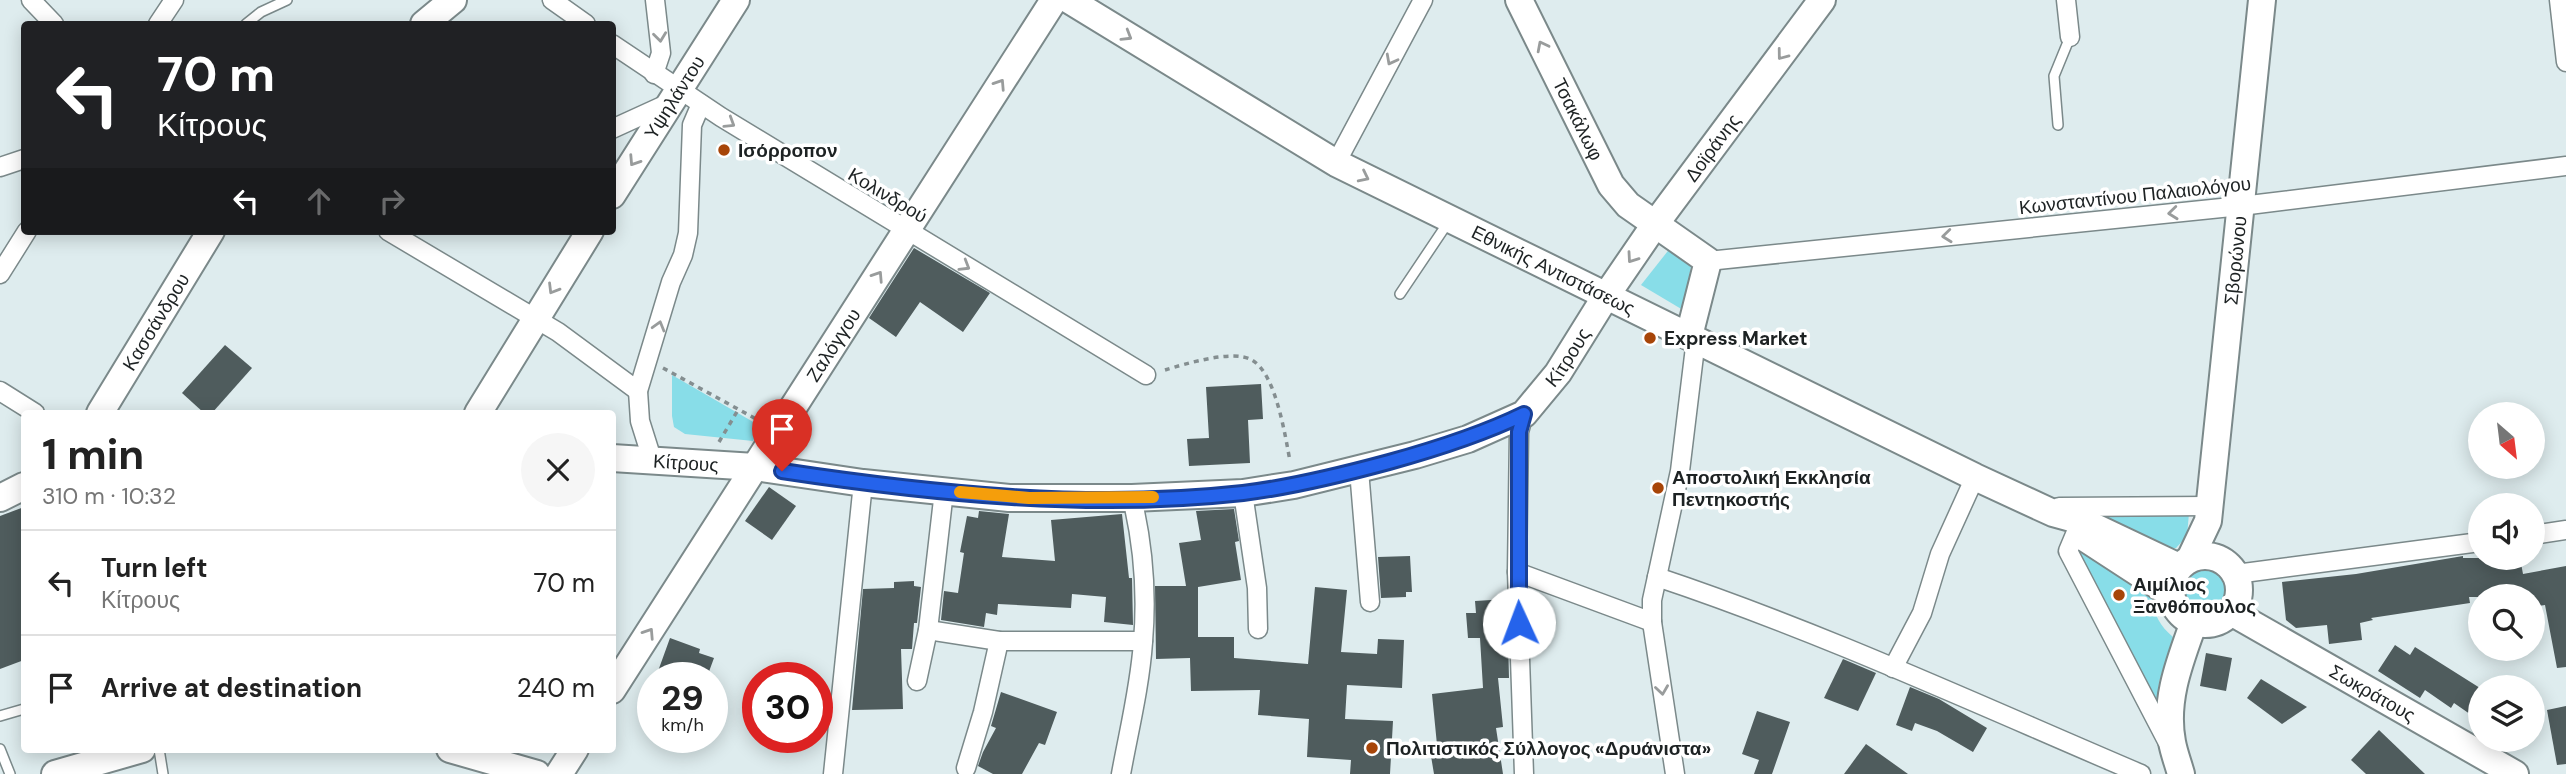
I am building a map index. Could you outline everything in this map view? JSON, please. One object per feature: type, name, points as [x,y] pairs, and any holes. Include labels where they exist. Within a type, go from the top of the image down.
[{"type":"main road","points":[[428,21],[453,0]]},
{"type":"main road","name":"Υψηλάντου","points":[[616,189],[736,0]]},
{"type":"main road","name":"Ζαλόγγου","points":[[616,684],[1054,0]]},
{"type":"main road","name":"Εθνικής Αντιστάσεως","points":[[1069,0],[1336,163],[2046,510]]},
{"type":"main road","name":"Τσακάλωφ","points":[[1519,0],[1611,185],[1628,205],[1708,261]]},
{"type":"main road","name":"Δοϊράνης","points":[[1606,296],[1656,223],[1822,0]]},
{"type":"main road","name":"Σβορώνου","points":[[2209,514],[2262,0]]},
{"type":"main road","name":"Κασσάνδρου","points":[[102,410],[209,235]]},
{"type":"main road","points":[[480,410],[588,235]]},
{"type":"main road","points":[[1693,338],[1708,261]]},
{"type":"main road","name":"Κίτρους","points":[[616,458],[755,467],[863,483],[1009,498],[1132,498],[1243,493],[1294,485],[1359,470],[1468,439],[1524,414],[1558,373],[1606,296]]},
{"type":"main road","points":[[0,498],[21,488]]},
{"type":"main road","points":[[2046,510],[2082,521],[2185,563],[2204,555],[2229,567]]},
{"type":"main road","points":[[2046,510],[2171,594]]},
{"type":"main road","points":[[2209,514],[2239,594],[2231,612],[2214,623],[2194,622],[2178,611],[2171,594],[2174,575],[2185,563],[2209,514]]},
{"type":"main road","name":"Σωκράτους","points":[[2231,612],[2515,774]]},
{"type":"main road","points":[[2179,767],[2172,741],[2170,709],[2176,667],[2194,622]]},
{"type":"main road","points":[[55,774],[128,753]]},
{"type":"main road","points":[[559,774],[572,753]]},
{"type":"main road","points":[[494,755],[537,774]]},
{"type":"street","points":[[32,0],[51,21]]},
{"type":"street","points":[[160,21],[174,0]]},
{"type":"street","points":[[552,0],[582,21]]},
{"type":"street","points":[[654,74],[662,53],[655,0]]},
{"type":"street","points":[[1336,163],[1423,0]]},
{"type":"street","points":[[2066,0],[2070,37]]},
{"type":"street","points":[[2559,0],[2566,62]]},
{"type":"street","name":"Κολινδρού","points":[[616,47],[654,74],[675,96],[701,104],[1146,375]]},
{"type":"street","points":[[616,127],[675,96]]},
{"type":"street","points":[[652,459],[640,421],[638,391],[688,233],[692,125],[701,104]]},
{"type":"street","points":[[0,167],[21,160]]},
{"type":"street","name":"Κωνσταντίνου Παλαιολόγου","points":[[1708,261],[2241,206],[2566,166]]},
{"type":"street","points":[[0,274],[24,235]]},
{"type":"street","points":[[395,235],[558,332],[638,391]]},
{"type":"street","points":[[1675,774],[1652,622],[1652,600],[1680,471],[1693,338]]},
{"type":"street","points":[[0,391],[30,410]]},
{"type":"street","points":[[1524,414],[1519,432],[1517,572],[1524,774]]},
{"type":"street","points":[[1359,470],[1370,602]]},
{"type":"street","points":[[1893,668],[1922,613],[1940,554],[1975,477]]},
{"type":"street","points":[[833,774],[863,483]]},
{"type":"street","points":[[916,681],[928,630],[944,491]]},
{"type":"street","points":[[1243,493],[1257,588],[1258,629]]},
{"type":"street","points":[[1121,774],[1136,697],[1143,641],[1143,562],[1132,498]]},
{"type":"street","points":[[2046,510],[2209,514]]},
{"type":"street","points":[[2545,533],[2566,530]]},
{"type":"street","points":[[2076,532],[2068,551],[2179,767]]},
{"type":"street","points":[[2229,567],[2468,543]]},
{"type":"street","points":[[1517,572],[1652,622]]},
{"type":"street","points":[[1657,577],[1716,597],[1893,668],[2141,774]]},
{"type":"street","points":[[928,630],[999,641],[1143,641]]},
{"type":"street","points":[[966,768],[983,712],[999,641]]},
{"type":"lane","points":[[250,21],[261,12],[287,0]]},
{"type":"lane","points":[[2058,125],[2054,76],[2070,37]]},
{"type":"lane","points":[[1400,294],[1450,219]]},
{"type":"lane","points":[[0,716],[21,710]]},
{"type":"lane","points":[[0,749],[10,774]]},
{"type":"lane","points":[[160,753],[163,774]]},
{"type":"path","points":[[1146,375],[1221,358],[1242,357],[1252,360],[1263,371],[1279,405],[1294,485]]},
{"type":"path","points":[[649,360],[778,432]]},
{"type":"path","points":[[706,465],[738,409]]},
{"type":"shaded area","points":[[1671,247],[1692,261],[1683,310],[1641,285]]},
{"type":"shaded area","points":[[672,375],[762,427],[753,441],[685,434],[674,427]]},
{"type":"shaded area","points":[[2069,512],[2189,513],[2187,536],[2176,548],[2168,548]]},
{"type":"shaded area","points":[[2078,544],[2152,598],[2158,620],[2173,637],[2159,682],[2157,710],[2073,553]]},
{"type":"shaded area","points":[[2206,567],[2222,573],[2228,589],[2222,605],[2206,611],[2190,605],[2184,589],[2190,573]]},
{"type":"building","points":[[914,248],[990,293],[963,332],[920,302],[896,337],[869,318]]},
{"type":"building","points":[[225,345],[252,368],[215,410],[201,410],[182,393]]},
{"type":"building","points":[[1261,384],[1263,419],[1248,420],[1250,463],[1189,466],[1187,439],[1209,438],[1206,387]]},
{"type":"building","points":[[769,487],[796,506],[772,540],[745,521]]},
{"type":"building","points":[[21,508],[21,661],[0,669],[0,516]]},
{"type":"building","points":[[1234,509],[1239,541],[1235,542],[1241,580],[1198,587],[1198,637],[1234,637],[1234,658],[1308,664],[1315,587],[1347,590],[1341,652],[1377,654],[1378,639],[1404,640],[1402,688],[1347,685],[1345,719],[1393,721],[1390,774],[1350,774],[1351,760],[1307,757],[1309,719],[1258,715],[1260,690],[1191,691],[1190,658],[1156,659],[1155,586],[1186,586],[1179,543],[1201,540],[1196,511]]},
{"type":"building","points":[[979,511],[1009,514],[1002,557],[1055,561],[1051,520],[1122,514],[1129,578],[1132,578],[1133,625],[1104,622],[1106,597],[1072,594],[1071,608],[998,604],[997,615],[986,613],[984,627],[941,620],[944,591],[958,593],[964,553],[960,552],[967,516],[978,518]]},
{"type":"building","points":[[1410,556],[1412,592],[1406,592],[1406,597],[1381,598],[1378,557]]},
{"type":"building","points":[[2463,556],[2468,558],[2468,570],[2522,570],[2523,574],[2566,566],[2566,667],[2557,668],[2545,605],[2545,584],[2468,584],[2468,603],[2371,618],[2373,620],[2360,623],[2362,640],[2329,644],[2327,625],[2296,628],[2286,620],[2282,582],[2356,574]]},
{"type":"building","points":[[914,581],[914,586],[921,587],[912,649],[901,649],[903,709],[852,710],[863,589],[894,588],[894,582]]},
{"type":"building","points":[[1507,599],[1509,678],[1498,678],[1503,727],[1496,728],[1503,774],[1434,774],[1431,756],[1438,755],[1432,694],[1483,688],[1480,638],[1468,638],[1466,613],[1476,613],[1475,601]]},
{"type":"building","points":[[670,638],[700,649],[699,653],[714,658],[713,662],[661,662]]},
{"type":"building","points":[[2395,645],[2410,655],[2415,647],[2468,680],[2468,713],[2454,703],[2451,708],[2425,690],[2420,698],[2378,671]]},
{"type":"building","points":[[2206,653],[2232,658],[2226,691],[2200,686]]},
{"type":"building","points":[[1843,659],[1876,673],[1858,711],[1824,698]]},
{"type":"building","points":[[2261,679],[2307,707],[2282,724],[2247,698]]},
{"type":"building","points":[[1910,687],[1939,699],[1987,728],[1973,752],[1937,731],[1915,723],[1912,731],[1896,725]]},
{"type":"building","points":[[1001,692],[1057,712],[1045,745],[1039,743],[1022,774],[993,774],[978,766],[996,728],[991,726]]},
{"type":"building","points":[[2566,706],[2566,764],[2557,765],[2547,710]]},
{"type":"building","points":[[1757,711],[1790,722],[1772,774],[1754,774],[1759,760],[1742,754]]},
{"type":"building","points":[[2379,730],[2425,774],[2366,774],[2351,760]]},
{"type":"building","points":[[1866,744],[1908,774],[1844,774]]},
{"type":"slow traffic","points":[[960,492],[1009,498],[1153,497]]},
{"type":"place","name":"Ισόρροπον","points":[[724,150]]},
{"type":"place","name":"Express Market","points":[[1650,338]]},
{"type":"place","name":"Αποστολική Εκκλησία Πεντηκοστής","points":[[1658,488]]},
{"type":"place","name":"Αιμίλιος Ξανθόπουλος","points":[[2119,595]]},
{"type":"place","name":"Πολιτιστικός Σύλλογος «Δρυάνιστα»","points":[[1372,748]]},
{"type":"route","points":[[782,471],[863,483],[1009,498],[1132,498],[1243,493],[1294,485],[1415,455],[1468,439],[1524,414],[1519,432],[1519,623]]}]
